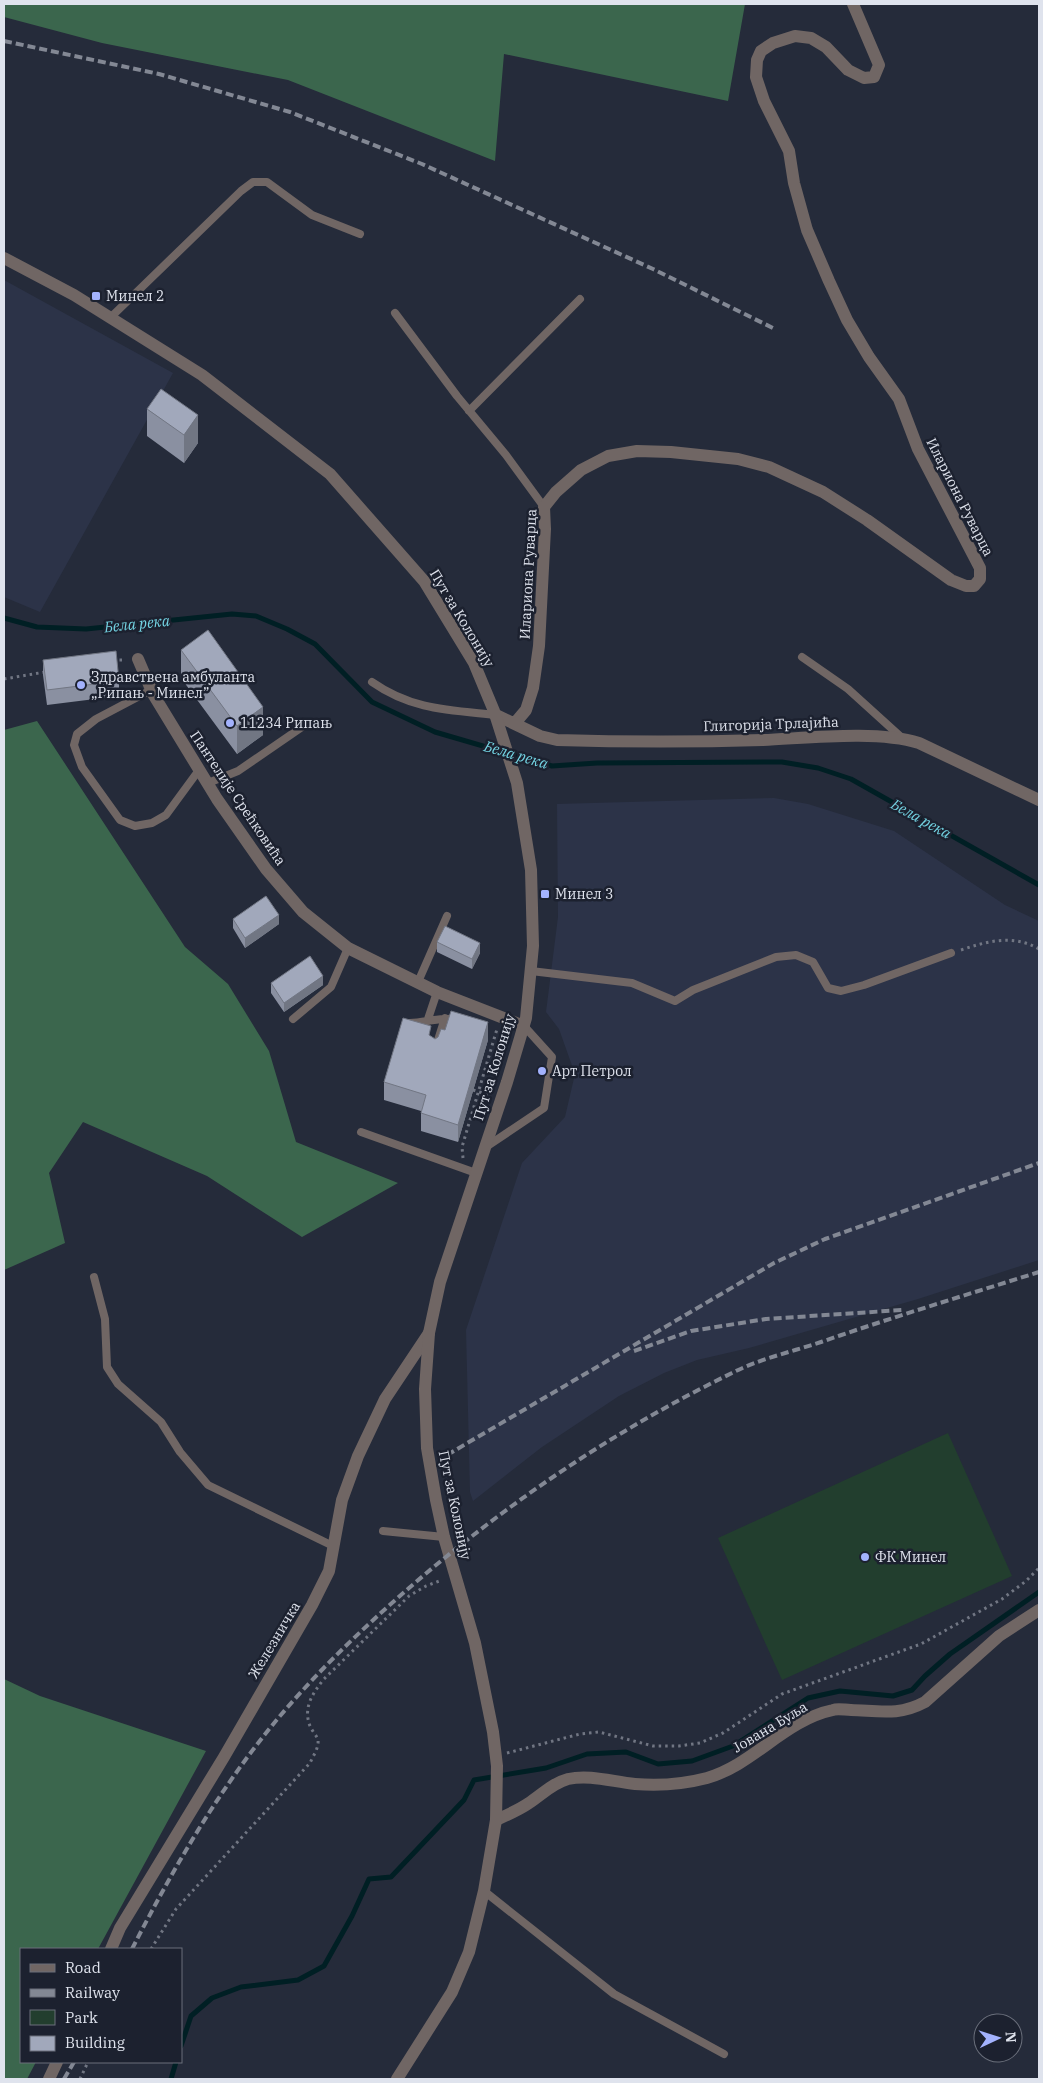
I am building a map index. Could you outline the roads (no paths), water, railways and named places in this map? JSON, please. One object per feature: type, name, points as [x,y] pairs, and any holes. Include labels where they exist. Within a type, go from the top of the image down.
[{"type":"street","name":"Илариона Руварца","points":[[515,723],[526,710],[533,688],[539,646],[545,529],[544,507],[556,492],[580,470],[608,456],[637,451],[738,459],[769,467],[823,492],[875,525],[951,580],[966,586],[974,586],[980,579],[980,568],[918,449],[899,399],[869,357],[847,320],[832,289],[807,230],[794,183],[789,151],[764,101],[756,77],[757,60],[761,51],[773,43],[795,36],[811,38],[826,47],[848,70],[864,78],[874,77],[878,65],[853,4]]},
{"type":"street","name":"Пут за Колонију","points":[[4,258],[74,295],[202,375],[330,474],[424,582],[474,662],[496,715],[517,783],[531,870],[533,946],[526,1018],[440,1282],[429,1333],[425,1389],[427,1448],[444,1537],[475,1643],[494,1732],[498,1792],[496,1820],[484,1891],[469,1952],[452,1992],[397,2079]]},
{"type":"street","name":"Пантелије Срећковића","points":[[138,659],[151,690],[199,770],[266,869],[303,912],[348,948],[437,992],[524,1026]]},
{"type":"street","name":"Глигорија Трлајића","points":[[496,715],[540,736],[557,740],[708,742],[866,736],[901,737],[919,743],[1039,800]]},
{"type":"street","name":"Железничка","points":[[111,1948],[120,1928],[224,1757],[312,1605],[329,1571],[342,1500],[358,1456],[385,1399],[429,1333]]},
{"type":"street","name":"Јована Буља","points":[[496,1820],[566,1780],[577,1778],[603,1779],[659,1786],[708,1778],[742,1762],[799,1724],[834,1709],[895,1713],[911,1710],[925,1702],[999,1636],[1039,1610]]},
{"type":"street","points":[[49,2079],[57,2063]]},
{"type":"lane","points":[[110,318],[252,182],[267,182],[312,215],[360,234]]},
{"type":"lane","points":[[469,410],[580,299]]},
{"type":"lane","points":[[395,313],[506,455],[544,507]]},
{"type":"lane","points":[[802,657],[848,689],[901,737]]},
{"type":"lane","points":[[372,682],[390,695],[416,704],[496,715]]},
{"type":"lane","points":[[151,690],[96,720],[77,734],[74,745],[82,767],[120,820],[134,826],[152,823],[166,815],[199,770]]},
{"type":"lane","points":[[208,783],[238,771],[302,727]]},
{"type":"lane","points":[[418,982],[447,916]]},
{"type":"lane","points":[[292,1018],[331,987],[348,948]]},
{"type":"lane","points":[[530,971],[632,983],[649,989],[667,1000],[675,1001],[693,990],[776,957],[796,955],[813,962],[828,988],[841,991],[864,985],[950,953]]},
{"type":"lane","points":[[427,1022],[437,992]]},
{"type":"lane","points":[[434,1051],[445,1018]]},
{"type":"lane","points":[[405,1023],[427,1022],[445,1018],[471,1021]]},
{"type":"lane","points":[[485,1148],[544,1108],[552,1057],[524,1026]]},
{"type":"lane","points":[[362,1132],[476,1173]]},
{"type":"lane","points":[[94,1277],[105,1319],[107,1367],[118,1384],[161,1422],[180,1452],[208,1485],[333,1546]]},
{"type":"lane","points":[[383,1531],[444,1537]]},
{"type":"lane","points":[[484,1891],[614,1994],[724,2054]]},
{"type":"waterway","name":"Бела река","points":[[4,618],[37,627],[86,629],[232,614],[256,616],[287,629],[315,644],[372,702],[435,732],[552,766],[597,763],[782,762],[818,768],[851,779],[1039,885]]},
{"type":"waterway","points":[[182,2043],[191,2016],[212,1998],[241,1987],[298,1980],[324,1966],[352,1916],[369,1879],[391,1877],[464,1800],[474,1780],[546,1768],[587,1754],[626,1752],[658,1764],[692,1761],[733,1746],[808,1698],[840,1691],[893,1696],[912,1690],[950,1654],[1039,1592]]},
{"type":"waterway","points":[[171,2079],[176,2063]]},
{"type":"railway","points":[[4,41],[159,74],[290,112],[422,164],[653,269],[775,329]]},
{"type":"railway","points":[[447,1455],[774,1263],[825,1239],[1039,1163]]},
{"type":"railway","points":[[133,1948],[164,1888],[199,1828],[237,1771],[280,1716],[326,1666],[375,1618],[484,1527],[563,1470],[604,1444],[689,1395],[742,1368],[1039,1272]]},
{"type":"railway","points":[[634,1351],[691,1331],[766,1319],[902,1310]]},
{"type":"railway","points":[[64,2079],[73,2063]]},
{"type":"place","name":"Минел 2","points":[[96,296]]},
{"type":"place","name":"Здравствена амбуланта „Рипањ - Минел”","points":[[81,685]]},
{"type":"place","name":"11234 Рипањ","points":[[230,723]]},
{"type":"place","name":"Минел 3","points":[[545,894]]},
{"type":"place","name":"Арт Петрол","points":[[542,1071]]},
{"type":"place","name":"ФК Минел","points":[[865,1557]]}]
